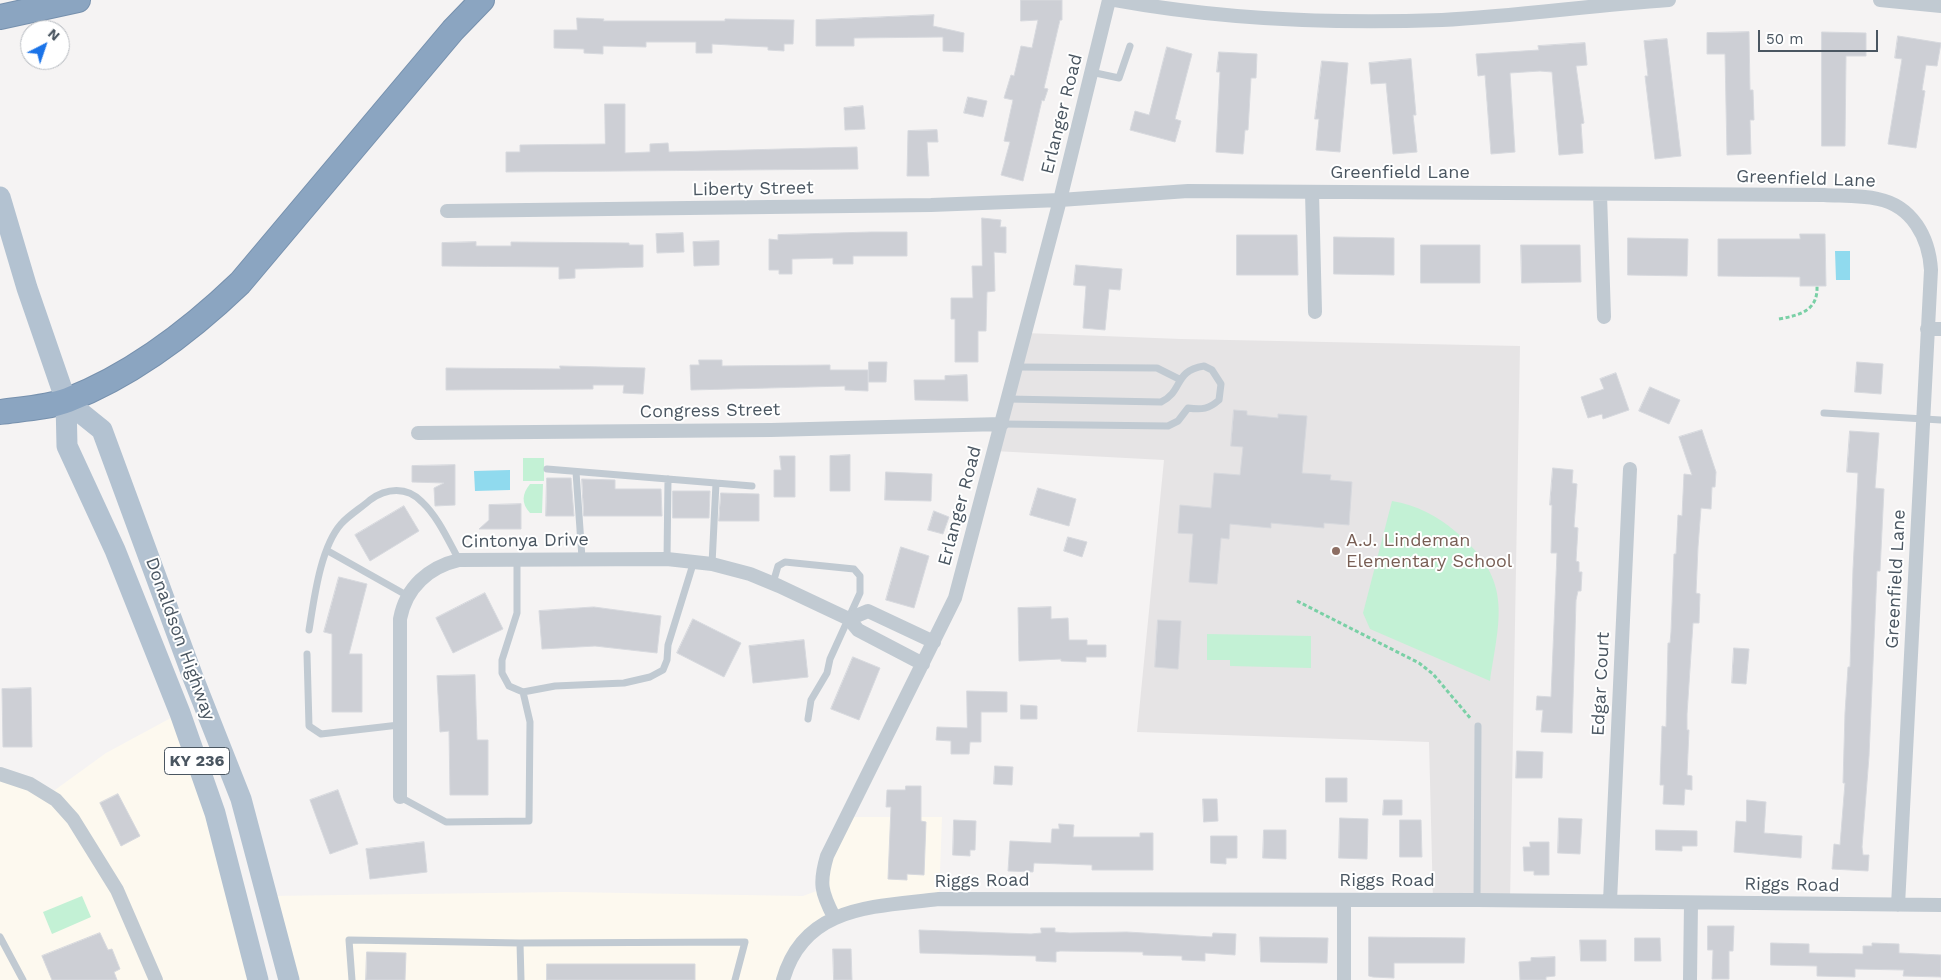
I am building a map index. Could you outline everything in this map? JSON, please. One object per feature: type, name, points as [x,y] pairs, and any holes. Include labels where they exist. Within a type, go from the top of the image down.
[{"type":"highway","points":[[0,17],[78,0]]},
{"type":"highway","points":[[0,412],[66,401],[136,364],[209,313],[240,283],[453,30],[482,0]]},
{"type":"main road","name":"Donaldson Highway","points":[[0,197],[27,288],[66,401],[67,446],[115,550],[184,723],[215,813],[258,980]]},
{"type":"main road","name":"Donaldson Highway","points":[[66,401],[102,430],[194,680],[241,799],[289,980]]},
{"type":"street","name":"Erlanger Road","points":[[834,917],[822,889],[821,878],[827,856],[955,598],[1060,200],[1109,0]]},
{"type":"street","points":[[1115,0],[1220,16],[1319,22],[1443,20],[1669,0]]},
{"type":"street","points":[[1880,0],[1941,6]]},
{"type":"street","name":"Greenfield Lane","points":[[1060,200],[1188,191],[1824,195],[1877,198],[1894,204],[1905,212],[1920,228],[1930,253],[1934,329],[1924,419],[1898,905]]},
{"type":"street","points":[[1312,192],[1315,312]]},
{"type":"street","points":[[1600,194],[1604,317]]},
{"type":"street","name":"Liberty Street","points":[[447,211],[931,206],[1060,200]]},
{"type":"street","name":"Congress Street","points":[[418,433],[771,430],[1002,424]]},
{"type":"street","name":"Edgar Court","points":[[1610,901],[1630,469]]},
{"type":"street","name":"Cintonya Drive","points":[[400,797],[400,619],[408,596],[432,569],[443,564],[459,560],[582,558],[667,559],[712,564],[750,574],[848,619],[858,630],[923,664]]},
{"type":"street","points":[[848,619],[868,611],[934,642]]},
{"type":"street","points":[[0,774],[30,784],[56,800],[73,818],[118,890],[156,980]]},
{"type":"street","name":"Riggs Road","points":[[834,917],[868,908],[939,899],[1477,900],[1941,905]]},
{"type":"street","points":[[1344,901],[1344,980]]},
{"type":"street","points":[[1690,980],[1691,903]]},
{"type":"street","points":[[782,980],[804,938],[818,926],[834,917]]},
{"type":"lane","points":[[1091,72],[1119,78],[1130,46]]},
{"type":"lane","points":[[1002,424],[1168,426],[1178,421],[1188,408],[1201,410],[1211,407],[1219,400],[1221,384],[1212,370],[1204,366],[1186,372],[1179,379],[1173,393],[1161,402],[1008,399]]},
{"type":"lane","points":[[1016,367],[1157,368],[1179,379]]},
{"type":"lane","points":[[1824,413],[1941,420]]},
{"type":"lane","points":[[547,469],[752,486]]},
{"type":"lane","points":[[576,472],[582,558]]},
{"type":"lane","points":[[667,559],[668,479]]},
{"type":"lane","points":[[712,564],[716,483]]},
{"type":"lane","points":[[309,630],[319,572],[341,524],[381,491],[396,490],[421,500],[433,516],[459,560]]},
{"type":"lane","points":[[328,552],[408,596]]},
{"type":"lane","points":[[517,558],[517,613],[502,660],[502,673],[509,686],[524,692],[555,686],[624,683],[650,677],[663,670],[667,660],[668,645],[694,561]]},
{"type":"lane","points":[[772,583],[778,566],[785,562],[854,569],[860,576],[860,593],[830,659],[827,673],[811,700],[808,719]]},
{"type":"lane","points":[[307,654],[309,726],[321,734],[399,725]]},
{"type":"lane","points":[[400,797],[446,822],[529,821],[530,722],[524,692]]},
{"type":"lane","points":[[1477,900],[1478,726]]},
{"type":"lane","points":[[0,937],[23,980]]},
{"type":"lane","points":[[352,980],[349,940],[520,943],[745,942],[735,980]]},
{"type":"lane","points":[[520,943],[521,980]]},
{"type":"path","points":[[1779,319],[1799,315],[1809,310],[1817,295],[1817,286]]},
{"type":"path","points":[[1297,601],[1419,663],[1433,674],[1457,705],[1478,726]]},
{"type":"shaded area","name":"A.J. Lindeman Elementary School","points":[[1025,333],[1181,339],[1520,346],[1510,901],[1433,901],[1429,742],[1137,732],[1164,460],[994,451]]},
{"type":"shaded area","points":[[180,713],[258,980],[0,980],[0,774],[48,795],[106,753]]},
{"type":"shaded area","points":[[847,817],[942,817],[939,899],[818,926],[783,980],[289,980],[268,896],[565,892],[803,896],[822,889]]},
{"type":"green space","points":[[523,458],[544,458],[544,481],[523,481]]},
{"type":"green space","points":[[530,484],[543,484],[542,513],[530,513],[525,506],[524,495]]},
{"type":"green space","points":[[1392,501],[1418,508],[1442,521],[1474,550],[1487,566],[1498,600],[1499,618],[1490,681],[1370,629],[1363,613]]},
{"type":"green space","points":[[1207,634],[1311,636],[1311,668],[1230,666],[1230,660],[1207,660]]},
{"type":"green space","points":[[82,896],[91,917],[52,934],[43,912]]},
{"type":"water","points":[[1835,251],[1850,251],[1850,280],[1836,280]]},
{"type":"water","points":[[510,470],[510,490],[475,491],[474,471]]},
{"type":"building","points":[[1021,0],[1062,0],[1062,20],[1060,20],[1044,88],[1048,89],[1044,101],[1042,100],[1023,181],[1001,175],[1010,142],[1004,141],[1013,100],[1004,98],[1011,75],[1014,76],[1021,46],[1032,48],[1038,20],[1021,21]]},
{"type":"building","points":[[934,15],[933,26],[964,33],[963,52],[943,51],[943,37],[854,38],[854,46],[816,46],[816,20]]},
{"type":"building","points":[[577,18],[604,19],[603,21],[794,20],[793,44],[784,44],[784,51],[768,50],[768,47],[712,44],[712,53],[696,53],[696,42],[646,42],[646,47],[603,46],[603,54],[584,53],[584,49],[554,48],[554,30],[577,30]]},
{"type":"building","points":[[1749,32],[1750,90],[1753,90],[1754,120],[1750,120],[1751,154],[1727,155],[1725,54],[1707,54],[1707,33]]},
{"type":"building","points":[[1822,32],[1866,33],[1866,56],[1846,56],[1845,146],[1822,146]]},
{"type":"building","points":[[1898,36],[1941,43],[1937,66],[1926,65],[1922,90],[1925,91],[1916,148],[1888,144],[1902,59],[1895,58]]},
{"type":"building","points":[[1667,39],[1681,156],[1655,159],[1645,76],[1648,76],[1644,41]]},
{"type":"building","points":[[1585,43],[1587,65],[1576,66],[1584,123],[1581,124],[1583,153],[1559,155],[1552,72],[1540,71],[1510,73],[1515,152],[1491,154],[1485,75],[1478,76],[1476,54],[1539,50],[1538,46]]},
{"type":"building","points":[[1167,47],[1192,54],[1175,119],[1181,121],[1175,142],[1130,130],[1135,111],[1149,115]]},
{"type":"building","points":[[1219,52],[1257,54],[1256,78],[1251,78],[1248,130],[1245,130],[1243,154],[1216,152],[1220,72],[1217,72]]},
{"type":"building","points":[[1411,59],[1416,115],[1413,115],[1417,152],[1393,154],[1386,83],[1371,84],[1369,63]]},
{"type":"building","points":[[1322,61],[1348,63],[1340,152],[1316,150],[1319,119],[1315,119]]},
{"type":"building","points":[[968,97],[987,101],[983,117],[964,113]]},
{"type":"building","points":[[605,104],[625,104],[625,153],[650,152],[650,144],[668,143],[669,152],[857,147],[858,169],[506,172],[506,152],[520,152],[520,145],[605,144]]},
{"type":"building","points":[[863,106],[865,129],[845,130],[844,108]]},
{"type":"building","points":[[937,130],[938,142],[927,142],[929,176],[907,176],[908,131]]},
{"type":"building","points":[[982,218],[1001,220],[1000,227],[1006,227],[1006,253],[994,252],[995,291],[987,292],[986,331],[978,331],[978,362],[955,362],[955,319],[951,319],[951,298],[973,298],[972,266],[982,266]]},
{"type":"building","points":[[907,232],[907,256],[853,256],[853,264],[833,264],[833,258],[792,259],[792,274],[779,274],[779,270],[769,270],[769,239],[778,240],[778,235]]},
{"type":"building","points":[[683,233],[684,252],[657,253],[656,234]]},
{"type":"building","points":[[1800,234],[1825,234],[1826,286],[1800,286],[1800,277],[1718,276],[1718,239],[1800,239]]},
{"type":"building","points":[[1237,235],[1297,235],[1298,275],[1237,275]]},
{"type":"building","points":[[1334,237],[1394,238],[1394,275],[1334,274]]},
{"type":"building","points":[[1628,238],[1688,239],[1687,276],[1628,275]]},
{"type":"building","points":[[719,241],[719,265],[694,266],[693,242]]},
{"type":"building","points":[[476,242],[476,246],[511,246],[511,242],[629,243],[629,245],[643,245],[643,267],[575,269],[575,278],[559,279],[559,267],[442,266],[442,243]]},
{"type":"building","points":[[1421,245],[1480,245],[1480,283],[1421,283]]},
{"type":"building","points":[[1521,245],[1580,245],[1581,282],[1522,283]]},
{"type":"building","points":[[1076,265],[1122,269],[1120,290],[1109,289],[1105,330],[1083,328],[1086,286],[1074,285]]},
{"type":"building","points":[[699,360],[722,360],[722,366],[830,365],[830,370],[868,370],[868,391],[845,390],[845,386],[691,390],[690,365],[699,365]]},
{"type":"building","points":[[869,362],[887,362],[886,382],[869,382]]},
{"type":"building","points":[[1857,362],[1883,364],[1881,394],[1855,392]]},
{"type":"building","points":[[560,366],[645,368],[643,394],[623,393],[624,385],[593,385],[593,389],[446,390],[446,368],[560,369]]},
{"type":"building","points":[[1616,373],[1629,410],[1603,419],[1602,414],[1588,418],[1581,397],[1604,389],[1600,379]]},
{"type":"building","points":[[967,375],[968,401],[915,400],[914,380],[945,380],[945,376]]},
{"type":"building","points":[[1650,387],[1680,400],[1669,424],[1639,411]]},
{"type":"building","name":"A.J. Lindeman Elementary School","points":[[1234,410],[1247,411],[1247,415],[1278,418],[1278,414],[1307,416],[1302,473],[1331,475],[1330,480],[1352,482],[1349,525],[1324,523],[1324,528],[1271,523],[1271,528],[1230,524],[1229,539],[1221,538],[1217,584],[1189,582],[1193,534],[1178,533],[1180,505],[1211,508],[1214,473],[1240,475],[1243,447],[1231,446]]},
{"type":"building","points":[[1702,430],[1716,472],[1715,487],[1712,487],[1711,509],[1701,508],[1698,547],[1696,593],[1700,594],[1699,623],[1693,623],[1687,714],[1687,730],[1689,730],[1687,775],[1692,776],[1692,790],[1685,789],[1684,805],[1663,804],[1664,785],[1660,785],[1662,726],[1666,727],[1668,643],[1670,643],[1671,632],[1674,554],[1676,554],[1678,515],[1682,516],[1684,474],[1692,475],[1679,437]]},
{"type":"building","points":[[1850,431],[1879,433],[1875,488],[1884,489],[1880,571],[1877,571],[1869,756],[1862,847],[1863,855],[1869,855],[1868,871],[1832,869],[1834,844],[1840,845],[1845,783],[1843,783],[1845,713],[1848,667],[1850,667],[1858,473],[1847,472]]},
{"type":"building","points":[[850,455],[850,491],[830,491],[830,456]]},
{"type":"building","points":[[780,456],[795,456],[795,497],[774,497],[774,470],[781,470]]},
{"type":"building","points":[[455,465],[455,505],[435,506],[434,488],[444,483],[412,482],[412,466]]},
{"type":"building","points":[[1553,468],[1573,470],[1572,483],[1577,484],[1574,527],[1578,528],[1576,561],[1579,562],[1579,572],[1582,572],[1581,591],[1578,591],[1576,600],[1572,733],[1541,732],[1543,710],[1536,710],[1537,696],[1551,697],[1557,553],[1551,553],[1552,505],[1550,505]]},
{"type":"building","points":[[886,472],[932,474],[931,501],[885,500]]},
{"type":"building","points":[[547,478],[571,478],[574,516],[546,516]]},
{"type":"building","points":[[582,479],[615,480],[615,489],[661,489],[662,516],[584,516]]},
{"type":"building","points":[[1038,488],[1076,499],[1069,526],[1030,515]]},
{"type":"building","points":[[673,491],[710,491],[709,518],[673,518]]},
{"type":"building","points":[[721,493],[759,494],[759,521],[719,521]]},
{"type":"building","points":[[521,504],[521,529],[479,529],[489,520],[489,505]]},
{"type":"building","points":[[404,506],[419,531],[370,561],[355,535]]},
{"type":"building","points":[[934,511],[949,517],[943,534],[928,530]]},
{"type":"building","points":[[1068,537],[1087,542],[1082,557],[1064,551]]},
{"type":"building","points":[[901,547],[929,556],[914,608],[886,600]]},
{"type":"building","points":[[339,577],[367,584],[349,654],[362,654],[362,712],[332,712],[332,634],[324,632]]},
{"type":"building","points":[[485,593],[503,629],[453,653],[436,618]]},
{"type":"building","points":[[594,607],[661,616],[657,653],[595,646],[542,649],[539,611]]},
{"type":"building","points":[[1051,607],[1051,619],[1068,618],[1069,640],[1087,640],[1087,645],[1106,645],[1106,657],[1086,657],[1086,662],[1061,661],[1061,659],[1019,661],[1018,608]]},
{"type":"building","points":[[693,619],[741,643],[724,677],[677,653]]},
{"type":"building","points":[[1158,620],[1181,621],[1178,669],[1155,667]]},
{"type":"building","points":[[804,640],[808,677],[753,683],[749,646]]},
{"type":"building","points":[[1734,648],[1749,649],[1746,684],[1732,683]]},
{"type":"building","points":[[853,657],[880,668],[859,720],[831,709]]},
{"type":"building","points":[[475,675],[477,740],[488,740],[488,795],[450,795],[449,731],[440,732],[437,676]]},
{"type":"building","points":[[31,688],[32,747],[3,747],[2,689]]},
{"type":"building","points":[[967,691],[1007,692],[1007,712],[981,712],[981,742],[970,742],[969,754],[951,754],[951,741],[936,740],[937,727],[967,728]]},
{"type":"building","points":[[1021,705],[1037,706],[1037,719],[1021,719]]},
{"type":"building","points":[[1517,751],[1543,752],[1542,778],[1516,778]]},
{"type":"building","points":[[995,766],[1013,767],[1012,785],[994,784]]},
{"type":"building","points":[[1326,778],[1347,778],[1347,802],[1326,802]]},
{"type":"building","points":[[906,786],[921,786],[921,821],[926,822],[924,875],[907,874],[907,880],[888,879],[891,807],[886,807],[887,790],[905,790]]},
{"type":"building","points":[[338,790],[358,844],[330,854],[310,800]]},
{"type":"building","points":[[118,794],[140,836],[121,846],[100,803]]},
{"type":"building","points":[[1203,799],[1217,799],[1218,821],[1204,822]]},
{"type":"building","points":[[1384,800],[1402,800],[1402,815],[1383,815]]},
{"type":"building","points":[[1747,800],[1766,802],[1764,833],[1802,836],[1801,858],[1734,852],[1736,821],[1746,822]]},
{"type":"building","points":[[1340,818],[1368,819],[1367,859],[1339,858]]},
{"type":"building","points":[[1559,818],[1582,819],[1580,854],[1558,853]]},
{"type":"building","points":[[954,820],[976,821],[975,850],[970,850],[970,856],[953,855]]},
{"type":"building","points":[[1400,820],[1421,820],[1422,857],[1400,857]]},
{"type":"building","points":[[1059,824],[1074,825],[1073,837],[1140,837],[1140,833],[1153,833],[1153,870],[1092,870],[1092,865],[1034,863],[1033,872],[1008,871],[1010,841],[1051,843],[1052,829],[1059,829]]},
{"type":"building","points":[[1264,830],[1286,830],[1286,859],[1263,858]]},
{"type":"building","points":[[1656,830],[1697,831],[1697,846],[1682,846],[1682,851],[1656,850]]},
{"type":"building","points":[[1211,836],[1237,836],[1237,858],[1226,858],[1226,864],[1211,863]]},
{"type":"building","points":[[424,842],[427,872],[370,879],[366,849]]},
{"type":"building","points":[[1530,842],[1549,842],[1549,875],[1534,875],[1534,871],[1524,871],[1523,847],[1530,847]]},
{"type":"building","points":[[1708,926],[1734,926],[1733,951],[1729,951],[1729,979],[1712,979],[1713,950],[1708,950]]},
{"type":"building","points":[[1041,928],[1055,928],[1055,932],[1070,933],[1127,932],[1212,937],[1213,933],[1236,934],[1235,955],[1205,953],[1205,961],[1182,960],[1182,956],[1143,955],[1143,952],[1060,951],[1056,952],[1056,962],[1036,961],[1036,956],[920,953],[919,930],[1031,934],[1041,933]]},
{"type":"building","points":[[100,933],[108,950],[112,949],[120,969],[114,972],[117,980],[52,980],[42,956]]},
{"type":"building","points":[[1260,937],[1328,938],[1327,963],[1261,962]]},
{"type":"building","points":[[1369,937],[1465,938],[1464,963],[1394,963],[1394,978],[1369,976]]},
{"type":"building","points":[[1635,938],[1660,938],[1661,961],[1635,961]]},
{"type":"building","points":[[1580,940],[1606,940],[1606,961],[1581,961]]},
{"type":"building","points":[[1771,943],[1809,944],[1809,953],[1863,954],[1863,946],[1872,946],[1872,943],[1899,944],[1899,953],[1941,955],[1941,977],[1903,976],[1904,970],[1855,969],[1855,977],[1817,976],[1817,966],[1771,965]]},
{"type":"building","points":[[833,949],[851,949],[852,980],[834,980]]},
{"type":"building","points":[[367,952],[406,953],[405,980],[366,980]]},
{"type":"building","points":[[1555,957],[1555,976],[1546,977],[1546,980],[1520,980],[1519,962],[1531,961],[1531,958]]},
{"type":"building","points":[[547,964],[695,964],[695,980],[547,980]]},
{"type":"place","name":"A.J. Lindeman Elementary School","points":[[1336,551]]}]
